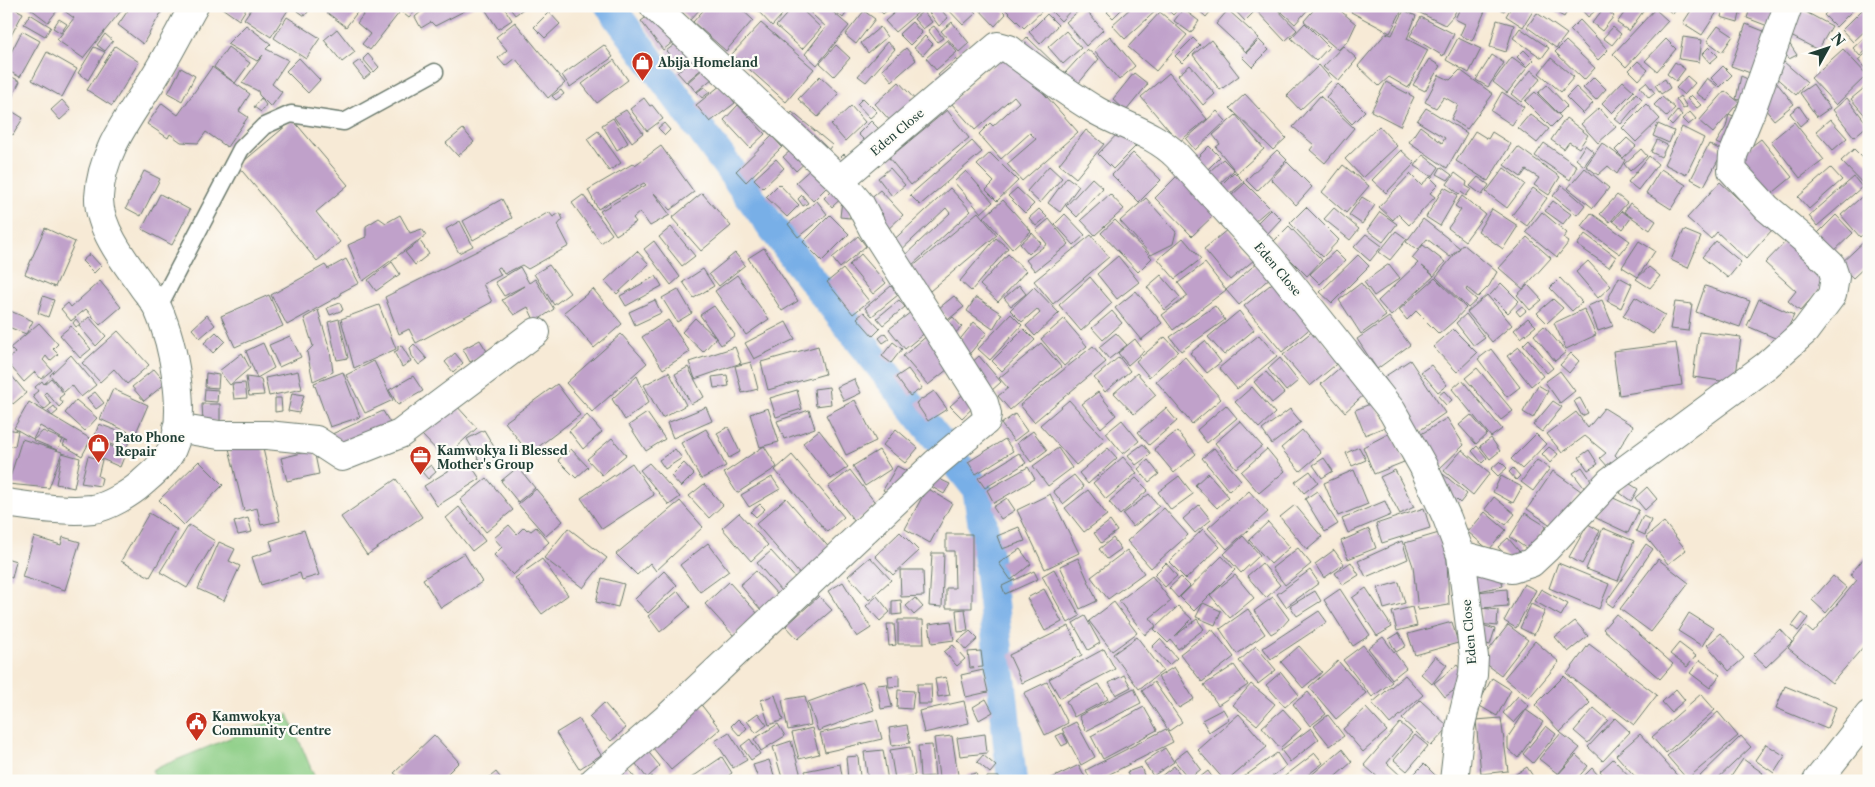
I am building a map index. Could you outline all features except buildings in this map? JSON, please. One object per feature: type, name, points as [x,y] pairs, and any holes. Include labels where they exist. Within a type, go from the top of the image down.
[{"type":"street","points":[[6,503],[52,509],[94,509],[130,494],[160,467],[173,449],[179,399],[175,361],[158,308],[131,271],[102,224],[99,199],[103,168],[120,129],[156,74],[194,6]]},
{"type":"street","points":[[594,781],[669,716],[936,463],[986,421],[987,414],[984,403],[873,229],[860,204],[840,180],[654,6]]},
{"type":"street","points":[[1461,555],[1512,568],[1531,563],[1610,481],[1768,365],[1805,331],[1832,295],[1835,277],[1831,265],[1767,208],[1732,170],[1732,156],[1751,111],[1788,6]]},
{"type":"street","name":"Eden Close","points":[[840,180],[998,46],[1010,49],[1073,97],[1099,112],[1163,143],[1177,156],[1271,259],[1392,411],[1422,466],[1447,518],[1461,555],[1474,657],[1473,675],[1460,728],[1454,781]]},
{"type":"street","points":[[177,428],[219,435],[267,435],[316,440],[342,457],[400,434],[536,332]]},
{"type":"street","points":[[1817,781],[1869,715]]},
{"type":"lane","points":[[158,308],[241,149],[264,126],[291,114],[344,122],[435,72]]},
{"type":"green space","points":[[288,714],[315,778],[309,781],[157,781],[152,770]]},
{"type":"waterway","points":[[610,6],[794,257],[977,489],[988,556],[1012,781]]},
{"type":"place","name":"Abija Homeland","points":[[642,81]]},
{"type":"place","name":"Pato Phone Repair","points":[[99,463]]},
{"type":"place","name":"Kamwokya Ii Blessed Mother's Group","points":[[421,476]]},
{"type":"place","name":"Kamwokya Community Centre","points":[[196,742]]}]
